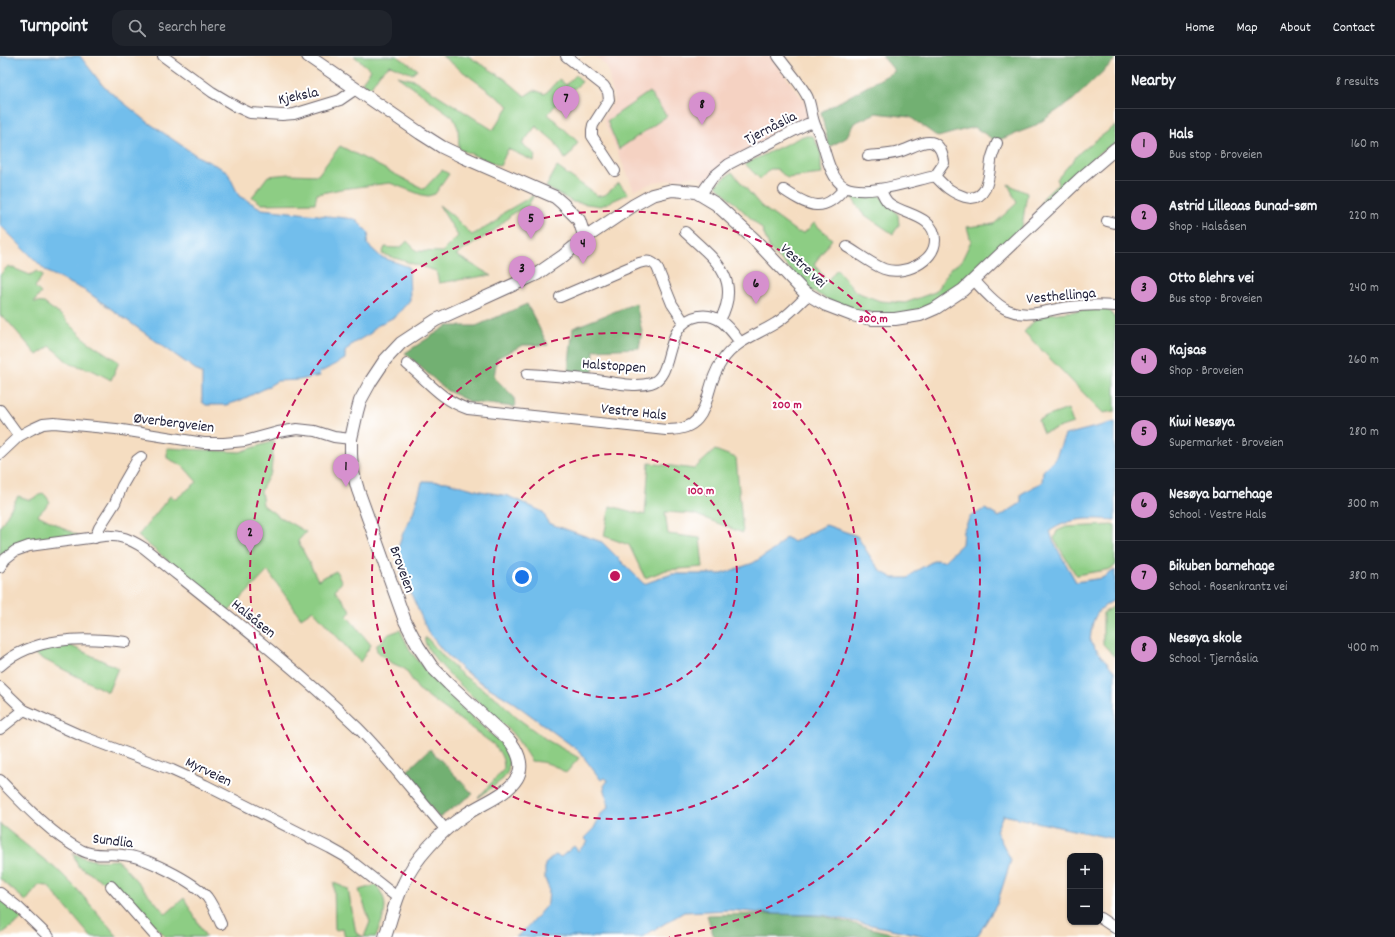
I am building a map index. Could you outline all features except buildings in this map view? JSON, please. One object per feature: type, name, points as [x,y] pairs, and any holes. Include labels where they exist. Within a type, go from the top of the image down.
[{"type":"street","name":"Kjeksla","points":[[163,56],[212,92],[236,107],[250,113],[274,115],[294,114],[340,100],[356,89]]},
{"type":"street","points":[[308,56],[420,134],[442,147],[555,198],[579,220],[588,223],[596,230]]},
{"type":"street","points":[[566,56],[604,86],[608,92],[609,100],[593,125],[592,136],[615,171]]},
{"type":"street","name":"Tjernåslia","points":[[701,194],[713,177],[730,164],[807,124],[814,123],[812,108],[807,95],[778,56]]},
{"type":"street","points":[[814,123],[819,132],[830,167],[837,179],[845,187],[863,191],[880,189],[935,176],[944,163],[940,149],[934,144],[928,142],[920,142],[897,153],[868,156]]},
{"type":"street","points":[[935,176],[950,190],[960,195],[971,198],[979,195],[985,189],[997,143]]},
{"type":"street","name":"Vestre vei","points":[[585,238],[639,202],[660,192],[686,190],[701,194],[716,204],[732,218],[808,295],[826,305],[852,315],[872,319],[895,319],[920,315],[936,308],[954,297],[974,280],[1080,179],[1115,149]]},
{"type":"street","points":[[784,190],[810,205],[820,205],[830,202],[838,196],[845,187]]},
{"type":"street","points":[[847,247],[885,270],[896,271],[903,270],[923,262],[931,253],[935,239],[929,224],[921,218],[889,204],[880,189]]},
{"type":"street","points":[[579,220],[585,238]]},
{"type":"street","points":[[685,232],[716,263],[727,278],[728,301],[720,320]]},
{"type":"street","name":"Broveien","points":[[385,937],[402,885],[424,853],[446,830],[470,811],[509,788],[519,774],[521,768],[519,757],[508,739],[432,667],[410,633],[360,498],[352,470],[351,439],[356,412],[367,387],[385,360],[401,343],[436,320],[537,274],[585,238]]},
{"type":"street","points":[[560,297],[639,263],[648,261],[655,264],[657,267],[672,304],[684,322],[693,318],[704,316],[714,317],[730,329],[740,342]]},
{"type":"street","name":"Vesthellinga","points":[[974,280],[1007,310],[1019,313],[1030,314],[1067,307],[1092,305],[1115,306]]},
{"type":"street","name":"Vestre Hals","points":[[407,364],[439,394],[468,409],[674,430],[690,426],[696,422],[701,415],[714,374],[726,354],[740,342],[777,323],[808,295]]},
{"type":"street","name":"Halstoppen","points":[[527,374],[622,384],[652,383],[659,378],[664,371],[672,342],[684,322]]},
{"type":"street","points":[[0,410],[19,436]]},
{"type":"street","name":"Øverbergveien","points":[[0,454],[19,436],[43,424],[54,423],[116,429],[204,443],[245,441],[278,432],[297,429],[315,431],[334,437],[351,439]]},
{"type":"street","points":[[95,538],[99,528],[115,503],[122,486],[137,460],[141,457]]},
{"type":"street","name":"Halsåsen","points":[[0,567],[5,558],[15,551],[29,546],[116,535],[126,538],[144,548],[293,670],[371,742],[446,830]]},
{"type":"street","points":[[0,666],[16,654],[41,644],[70,640],[107,640],[126,642]]},
{"type":"street","name":"Myrveien","points":[[0,687],[24,710],[84,737],[172,770],[219,792],[341,854],[398,898]]},
{"type":"street","points":[[0,729],[24,710]]},
{"type":"street","name":"Sundlia","points":[[0,780],[59,836],[82,851],[92,854],[134,856],[191,884],[207,897],[214,907],[221,924]]},
{"type":"street","points":[[111,886],[156,937]]},
{"type":"street","points":[[0,893],[19,908],[49,937]]},
{"type":"street","points":[[1103,920],[1115,928]]},
{"type":"shaded area","points":[[770,56],[804,101],[808,113],[807,118],[803,122],[705,181],[697,176],[689,177],[655,182],[634,190],[603,119],[614,101],[607,67],[596,57]]},
{"type":"green space","points":[[354,56],[397,56],[417,69],[413,74],[390,65],[380,73],[370,88],[362,82],[371,70]]},
{"type":"green space","points":[[442,56],[468,56],[505,79],[525,96],[534,90],[545,94],[559,79],[566,85],[576,75],[582,82],[558,102],[548,114],[578,142],[571,154],[565,159],[555,142],[536,126],[522,144],[535,154],[534,161],[508,149],[500,166],[459,149],[458,128],[453,117],[397,76],[414,80],[493,130],[509,106]]},
{"type":"green space","points":[[882,56],[1115,56],[1115,60],[1073,100],[1033,127],[996,141],[974,127],[938,137],[910,117],[876,113],[854,123],[846,138],[829,147],[821,112],[895,71]]},
{"type":"green space","points":[[649,92],[667,116],[619,149],[607,121]]},
{"type":"green space","points":[[1115,126],[1115,143],[1098,154],[1048,201],[1041,204],[1044,197],[1059,183],[1057,179],[1080,152]]},
{"type":"green space","points":[[803,136],[813,136],[821,153],[822,174],[787,178],[777,169],[770,169],[760,179],[745,164]]},
{"type":"green space","points":[[340,146],[424,189],[442,170],[449,174],[435,194],[428,196],[390,183],[341,189],[317,194],[315,203],[262,204],[252,197],[268,176],[290,174],[318,175]]},
{"type":"green space","points":[[557,167],[598,196],[605,195],[619,183],[628,194],[601,206],[573,202],[546,187]]},
{"type":"green space","points":[[732,172],[761,206],[797,232],[804,233],[814,223],[832,239],[814,264],[827,281],[837,269],[856,292],[880,301],[905,303],[935,292],[951,268],[961,262],[971,241],[967,227],[994,224],[1017,203],[1008,184],[1027,193],[1022,227],[971,278],[933,306],[897,316],[850,311],[810,290],[770,249],[762,229],[716,185]]},
{"type":"green space","points":[[848,191],[878,194],[893,208],[898,215],[899,225],[893,234],[862,213]]},
{"type":"green space","points":[[534,195],[528,206],[513,213],[495,230],[456,255],[492,276],[439,283],[436,271],[382,254],[385,247],[400,247],[407,241],[417,251],[442,252],[458,236],[439,205],[452,215],[472,235],[496,222],[503,213]]},
{"type":"green space","points":[[8,266],[30,275],[37,271],[43,275],[35,287],[41,293],[34,302],[44,303],[62,316],[87,341],[119,362],[111,380],[92,370],[70,364],[50,346],[37,355],[5,318],[0,316],[0,275]]},
{"type":"green space","points":[[636,303],[642,332],[639,348],[594,350],[593,372],[568,371],[573,328]]},
{"type":"green space","points":[[527,304],[548,345],[523,345],[497,358],[494,377],[514,397],[515,407],[470,402],[446,390],[405,353],[447,326],[476,326]]},
{"type":"green space","points":[[1106,308],[1115,317],[1115,411],[1103,413],[1024,332],[1036,319],[1048,314]]},
{"type":"green space","points":[[1068,409],[1073,423],[1043,433],[1038,420]]},
{"type":"green space","points":[[274,441],[271,472],[261,490],[263,505],[278,516],[306,532],[298,541],[318,580],[336,571],[342,582],[335,590],[351,611],[347,616],[371,645],[360,662],[313,610],[301,618],[268,571],[229,611],[138,536],[170,496],[176,499],[197,482],[183,466],[167,458],[167,448],[240,452]]},
{"type":"green space","points":[[715,450],[736,458],[743,533],[694,514],[665,512],[668,534],[700,538],[703,567],[666,570],[645,578],[629,545],[604,536],[610,506],[645,515],[649,463],[694,469]]},
{"type":"green space","points":[[43,493],[50,502],[38,515],[79,536],[12,549],[0,556],[0,527],[18,496],[30,500]]},
{"type":"green space","points":[[1115,525],[1115,566],[1111,569],[1076,575],[1054,539],[1057,531],[1066,527]]},
{"type":"green space","points":[[1115,606],[1115,657],[1103,644],[1103,613]]},
{"type":"green space","points":[[400,630],[411,652],[433,679],[499,741],[506,751],[509,762],[508,771],[503,779],[478,798],[504,769],[501,755],[493,744],[418,689],[405,669],[390,662],[377,651],[376,646],[389,634]]},
{"type":"green space","points":[[425,638],[427,638],[449,663],[465,677],[499,700],[516,717],[547,740],[579,758],[566,773],[549,764],[531,761],[512,733],[447,672],[427,647]]},
{"type":"green space","points":[[69,645],[118,668],[108,692],[31,653]]},
{"type":"green space","points":[[430,749],[473,794],[439,818],[404,774]]},
{"type":"green space","points":[[0,824],[61,873],[77,889],[118,937],[91,937],[48,886],[39,885],[26,901],[0,879]]},
{"type":"green space","points":[[73,853],[95,860],[118,860],[166,914],[184,898],[206,937],[166,937],[126,896],[78,866]]},
{"type":"green space","points":[[334,883],[348,889],[356,933],[364,937],[345,937],[343,929],[335,930]]},
{"type":"green space","points":[[376,885],[384,899],[385,911],[376,937],[364,937],[370,922],[359,890]]},
{"type":"green space","points":[[0,897],[22,919],[0,935]]},
{"type":"green space","points":[[774,914],[823,916],[902,937],[714,937],[707,915]]},
{"type":"water","points":[[0,56],[80,56],[104,87],[149,123],[197,156],[227,171],[239,196],[262,209],[355,219],[369,233],[367,244],[381,257],[409,267],[410,300],[396,316],[375,327],[371,333],[352,344],[345,352],[345,359],[319,373],[320,376],[299,380],[277,381],[239,401],[226,405],[206,405],[202,402],[202,374],[86,291],[47,272],[0,225]]},
{"type":"water","points":[[1115,422],[1115,520],[1097,519],[1073,521],[1058,526],[1050,531],[1053,541],[1076,582],[1102,578],[1115,570],[1115,600],[1098,612],[1095,616],[1090,642],[1115,672],[1115,839],[1003,815],[996,831],[1011,860],[997,904],[978,935],[974,937],[930,937],[823,915],[776,914],[730,910],[684,912],[642,937],[516,937],[528,927],[548,903],[549,889],[545,879],[545,864],[555,855],[561,857],[574,846],[578,851],[588,842],[584,838],[594,828],[601,814],[609,807],[604,786],[608,780],[605,778],[601,780],[579,751],[514,703],[463,670],[443,651],[428,632],[404,578],[399,554],[399,545],[413,513],[422,483],[425,481],[447,482],[480,491],[508,496],[543,512],[548,523],[602,542],[644,584],[672,574],[722,574],[753,563],[775,549],[786,537],[793,542],[826,525],[857,536],[882,572],[893,578],[908,578],[914,572],[935,560],[944,561],[962,544],[963,531],[970,517],[985,509],[999,517],[1021,503],[1021,494],[1042,482],[1043,471],[1055,459],[1065,435]]},
{"type":"place","name":"Bikuben barnehage","points":[[566,119]]},
{"type":"place","name":"Nesøya skole","points":[[702,125]]},
{"type":"place","name":"Kiwi Nesøya","points":[[531,239]]},
{"type":"place","name":"Kajsas","points":[[583,264]]},
{"type":"place","name":"Otto Blehrs vei","points":[[522,289]]},
{"type":"place","name":"Nesøya barnehage","points":[[756,304]]},
{"type":"place","name":"Hals","points":[[346,487]]},
{"type":"place","name":"Astrid Lilleaas Bunad-søm","points":[[250,553]]}]
